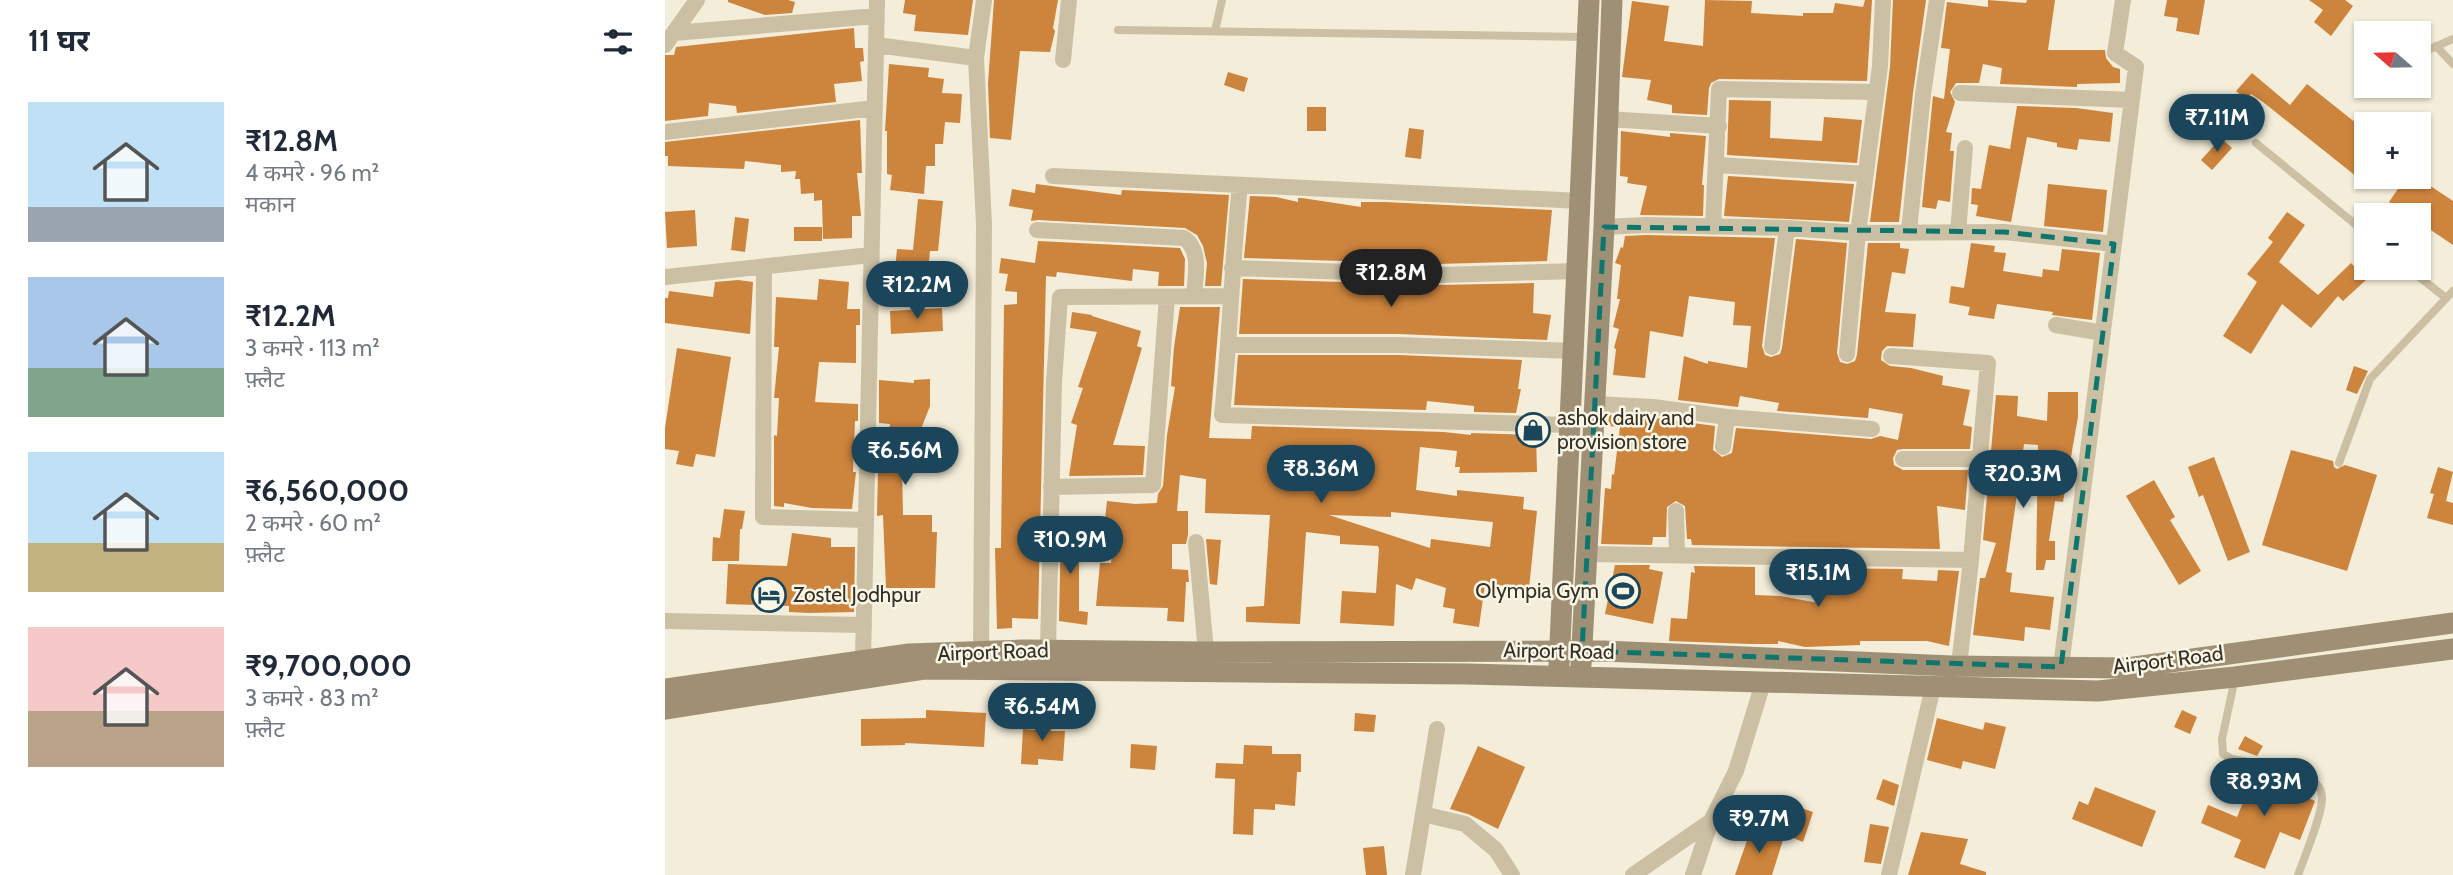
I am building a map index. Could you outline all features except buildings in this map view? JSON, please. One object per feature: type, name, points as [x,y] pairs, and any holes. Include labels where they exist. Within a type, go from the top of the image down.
[{"type":"main road","points":[[1569,677],[1559,651],[1575,351],[1589,0]]},
{"type":"main road","points":[[1569,677],[1581,651],[1604,227],[1612,0]]},
{"type":"main road","name":"Airport Road","points":[[665,689],[909,654],[1048,650],[1581,651],[1959,666],[2127,668],[2453,623]]},
{"type":"main road","name":"Airport Road","points":[[665,709],[924,669],[1569,677],[2098,691],[2235,677],[2453,649]]},
{"type":"street","points":[[669,39],[698,0]]},
{"type":"street","points":[[981,652],[984,225],[976,58],[984,0]]},
{"type":"street","points":[[1063,60],[1069,0]]},
{"type":"street","points":[[1847,354],[1858,233],[1880,66],[1882,0]]},
{"type":"street","points":[[1909,231],[1923,94],[1937,0]]},
{"type":"street","points":[[2061,667],[2136,67],[2115,53],[2123,0]]},
{"type":"street","points":[[669,39],[876,8],[863,660]]},
{"type":"street","points":[[876,46],[976,58]]},
{"type":"street","points":[[1713,227],[1719,89],[1876,92]]},
{"type":"street","points":[[1960,93],[2132,100]]},
{"type":"street","points":[[665,132],[874,108]]},
{"type":"street","points":[[1607,119],[1719,126]]},
{"type":"street","points":[[1958,232],[1965,148]]},
{"type":"street","points":[[1717,165],[1866,174]]},
{"type":"street","points":[[1053,176],[1581,201]]},
{"type":"street","points":[[1240,185],[1222,415],[1571,425]]},
{"type":"street","points":[[1604,227],[1647,225],[1787,228],[1858,233],[2005,232],[2114,244]]},
{"type":"street","points":[[1772,347],[1787,228]]},
{"type":"street","points":[[1037,230],[1184,238],[1192,244],[1196,252],[1194,296]]},
{"type":"street","points":[[665,277],[871,255]]},
{"type":"street","points":[[764,267],[763,517],[866,520]]},
{"type":"street","points":[[1232,268],[1438,275],[1578,271]]},
{"type":"street","points":[[1048,650],[1054,382],[1060,297],[1230,296]]},
{"type":"street","points":[[1051,487],[1153,485],[1167,297]]},
{"type":"street","points":[[2056,325],[2102,332]]},
{"type":"street","points":[[1229,345],[1398,345],[1575,351]]},
{"type":"street","points":[[1891,356],[1988,363],[1959,666]]},
{"type":"street","points":[[1595,404],[1653,407],[1727,417],[1872,429]]},
{"type":"street","points":[[1723,447],[1727,417]]},
{"type":"street","points":[[1903,459],[1980,459]]},
{"type":"street","points":[[1676,511],[1677,555]]},
{"type":"street","points":[[1196,542],[1206,652]]},
{"type":"street","points":[[1587,554],[1971,560]]},
{"type":"street","points":[[665,621],[864,625]]},
{"type":"street","points":[[1693,875],[1711,821],[1736,771],[1763,683]]},
{"type":"street","points":[[1889,875],[1933,687]]},
{"type":"street","points":[[1413,875],[1437,729]]},
{"type":"street","points":[[1423,814],[1465,824],[1496,850],[1512,875]]},
{"type":"street","points":[[1633,875],[1711,821]]},
{"type":"lane","points":[[1215,30],[1222,0]]},
{"type":"lane","points":[[1118,30],[1588,37]]},
{"type":"lane","points":[[2431,48],[2453,39]]},
{"type":"lane","points":[[2436,46],[2453,64]]},
{"type":"lane","points":[[2256,143],[2354,223]]},
{"type":"lane","points":[[2423,280],[2446,298]]},
{"type":"lane","points":[[2339,463],[2370,379],[2453,291]]},
{"type":"lane","points":[[2235,677],[2222,739],[2223,754],[2232,759],[2291,770],[2312,779],[2319,787],[2322,797],[2320,810],[2298,875]]},
{"type":"highlighted area","points":[[1604,227],[2005,232],[2114,244],[2061,667],[1582,651]]},
{"type":"place","name":"ashok dairy and provision store","points":[[1533,430]]},
{"type":"place","name":"Olympia Gym","points":[[1623,591]]},
{"type":"place","name":"Zostel Jodhpur","points":[[769,595]]}]
